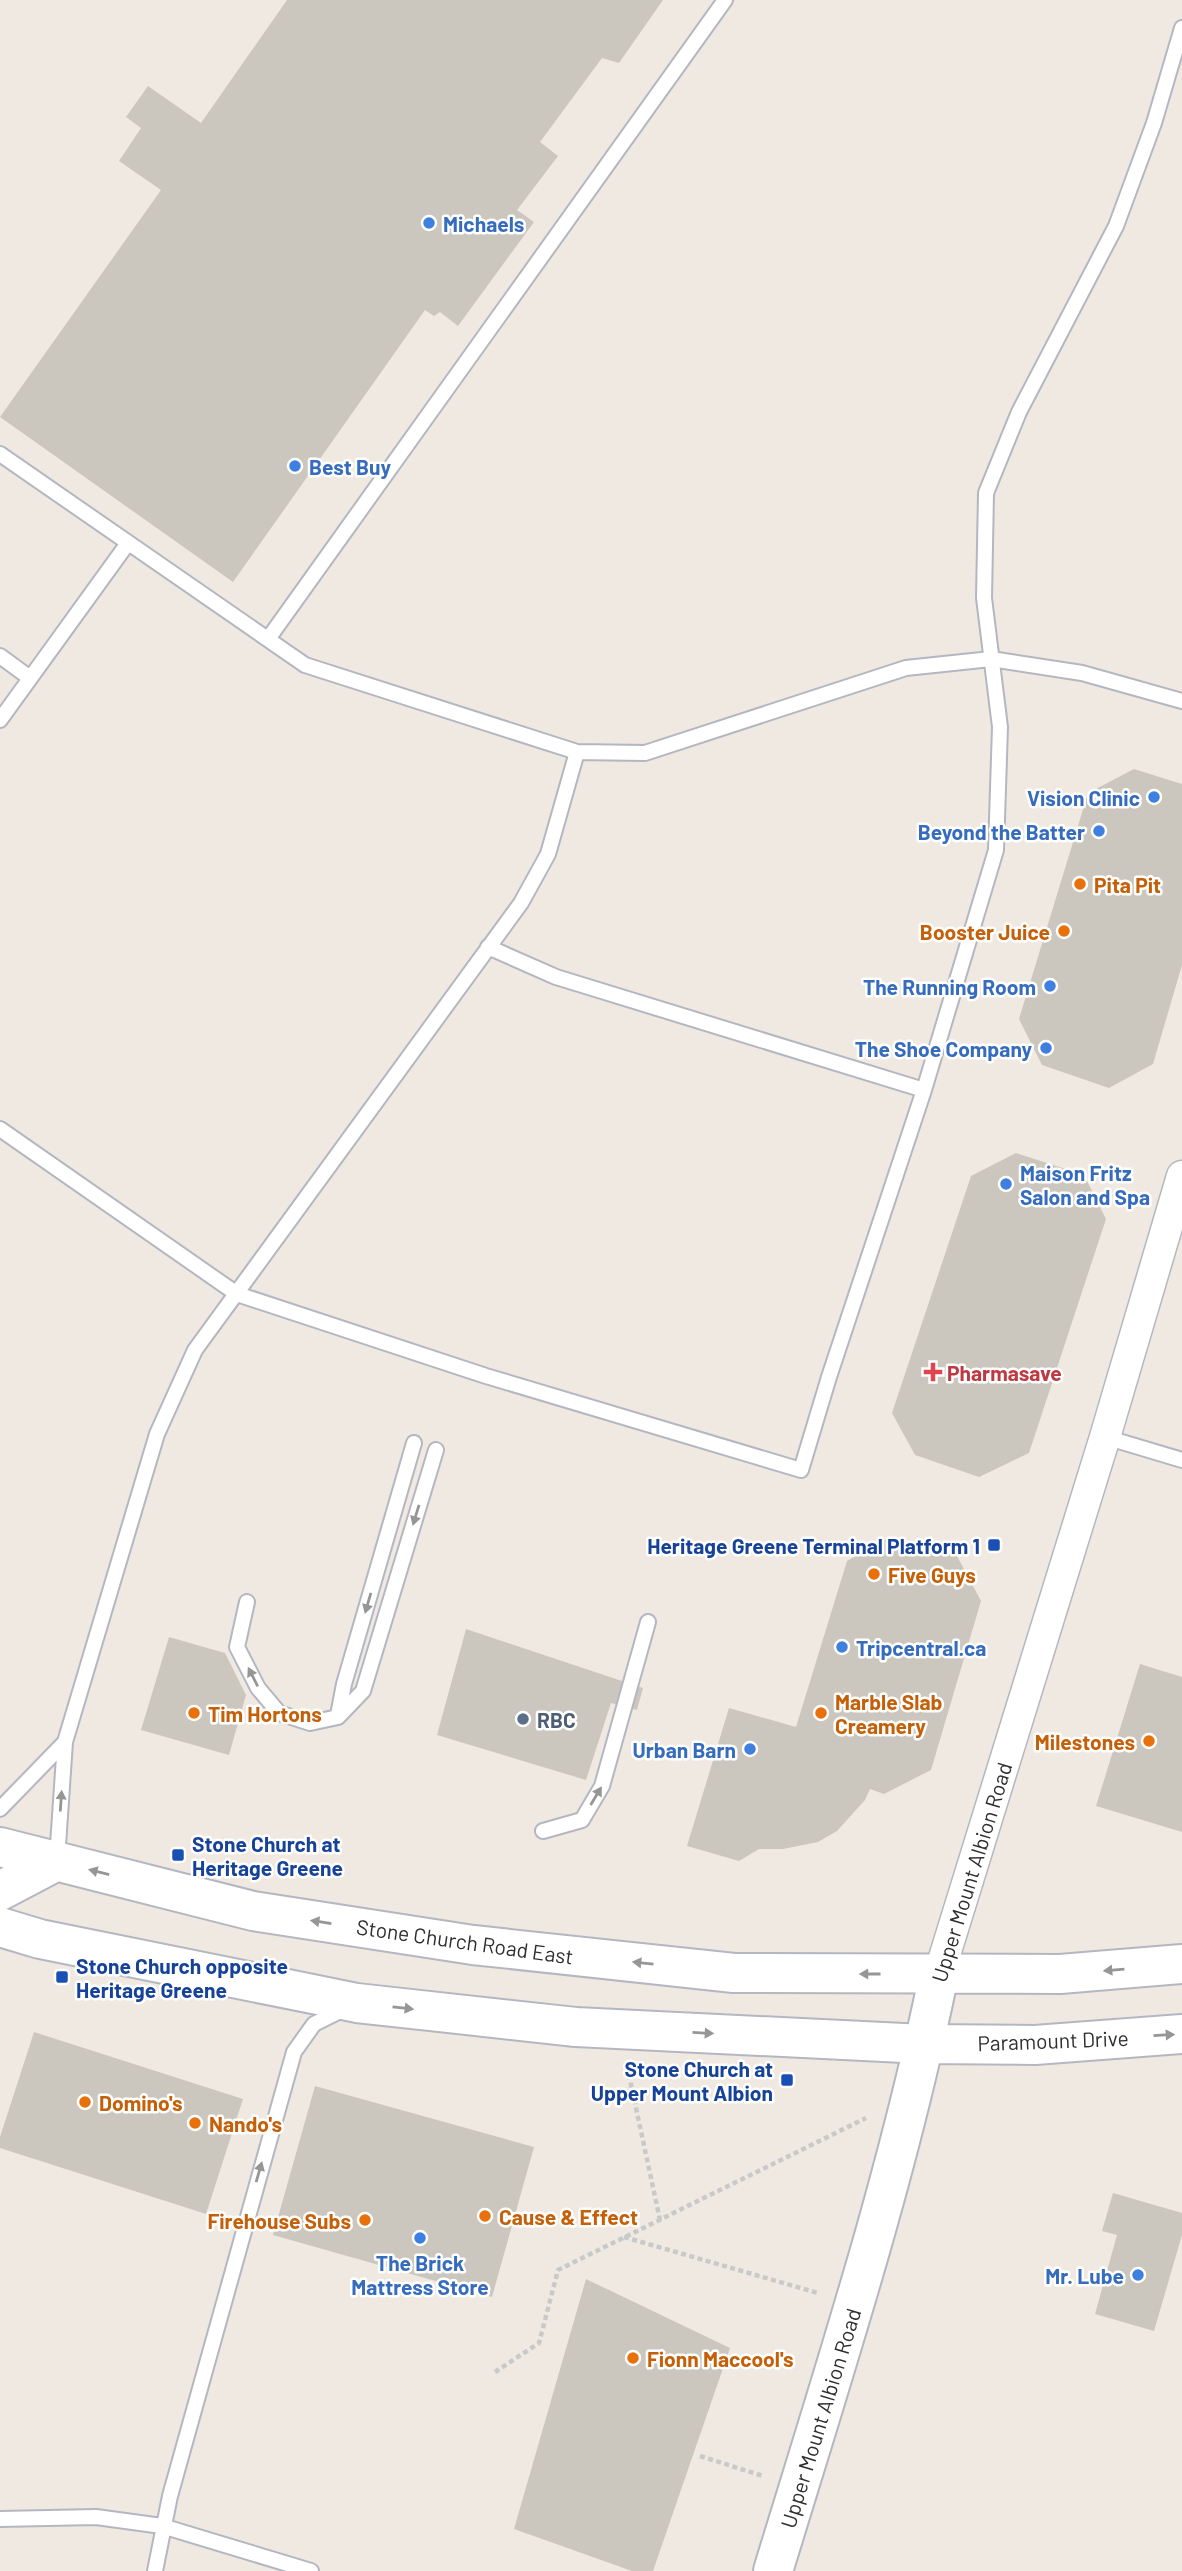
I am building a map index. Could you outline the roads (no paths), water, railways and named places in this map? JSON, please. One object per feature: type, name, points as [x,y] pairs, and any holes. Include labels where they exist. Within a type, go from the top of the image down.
[{"type":"main road","name":"Stone Church Road East","points":[[0,1847],[253,1911],[473,1945],[734,1973],[939,1974]]},
{"type":"main road","points":[[0,1891],[57,1861]]},
{"type":"main road","points":[[0,1927],[40,1939],[357,2003],[619,2028],[925,2044]]},
{"type":"main road","points":[[939,1974],[1060,1974],[1182,1964]]},
{"type":"main road","name":"Upper Mount Albion Road","points":[[774,2571],[854,2304],[925,2044],[939,1974]]},
{"type":"main road","name":"Paramount Drive","points":[[925,2044],[1035,2045],[1182,2034]]},
{"type":"street","name":"Upper Mount Albion Road","points":[[939,1974],[1105,1437],[1182,1176]]},
{"type":"lane","points":[[268,639],[725,0]]},
{"type":"lane","points":[[0,1129],[237,1294],[486,1376],[801,1470],[924,1090],[996,850],[1000,727],[984,598],[986,493],[1019,412],[1116,226],[1154,123],[1182,29]]},
{"type":"lane","points":[[0,454],[305,665],[577,752],[645,753],[906,668],[991,659],[1082,673],[1182,701]]},
{"type":"lane","points":[[0,720],[128,543]]},
{"type":"lane","points":[[0,656],[30,678]]},
{"type":"lane","points":[[57,1861],[65,1742],[156,1434],[195,1350],[521,902],[548,854],[577,752]]},
{"type":"lane","points":[[488,947],[555,977],[924,1090]]},
{"type":"lane","points":[[1105,1437],[1182,1460]]},
{"type":"lane","points":[[338,1717],[344,1684],[414,1443]]},
{"type":"lane","points":[[247,1602],[237,1647],[258,1688],[279,1713],[310,1723],[338,1717],[363,1691],[436,1450]]},
{"type":"lane","points":[[543,1831],[582,1820],[603,1786],[648,1622]]},
{"type":"lane","points":[[0,1809],[65,1742]]},
{"type":"lane","points":[[155,2571],[162,2526],[294,2052],[314,2024],[357,2003]]},
{"type":"lane","points":[[0,2519],[96,2517],[162,2526],[311,2571]]},
{"type":"place","name":"Michaels","points":[[429,223]]},
{"type":"place","name":"Best Buy","points":[[295,466]]},
{"type":"place","name":"Vision Clinic","points":[[1154,797]]},
{"type":"place","name":"Beyond the Batter","points":[[1099,831]]},
{"type":"place","name":"Pita Pit","points":[[1080,884]]},
{"type":"place","name":"Booster Juice","points":[[1064,931]]},
{"type":"place","name":"The Running Room","points":[[1050,986]]},
{"type":"place","name":"The Shoe Company","points":[[1046,1048]]},
{"type":"place","name":"Maison Fritz Salon and Spa","points":[[1006,1184]]},
{"type":"place","name":"Pharmasave","points":[[933,1372]]},
{"type":"place","name":"Heritage Greene Terminal Platform 1","points":[[994,1545]]},
{"type":"place","name":"Five Guys","points":[[874,1574]]},
{"type":"place","name":"Tripcentral.ca","points":[[842,1647]]},
{"type":"place","name":"Tim Hortons","points":[[194,1713]]},
{"type":"place","name":"Marble Slab Creamery","points":[[821,1713]]},
{"type":"place","name":"RBC","points":[[523,1719]]},
{"type":"place","name":"Milestones","points":[[1149,1741]]},
{"type":"place","name":"Urban Barn","points":[[750,1749]]},
{"type":"place","name":"Stone Church at Heritage Greene","points":[[178,1855]]},
{"type":"place","name":"Stone Church opposite Heritage Greene","points":[[62,1977]]},
{"type":"place","name":"Stone Church at Upper Mount Albion","points":[[787,2080]]},
{"type":"place","name":"Domino's","points":[[85,2102]]},
{"type":"place","name":"Nando's","points":[[195,2123]]},
{"type":"place","name":"Cause & Effect","points":[[485,2216]]},
{"type":"place","name":"Firehouse Subs","points":[[365,2220]]},
{"type":"place","name":"The Brick Mattress Store","points":[[420,2238]]},
{"type":"place","name":"Mr. Lube","points":[[1138,2275]]},
{"type":"place","name":"Fionn Maccool's","points":[[633,2358]]}]
